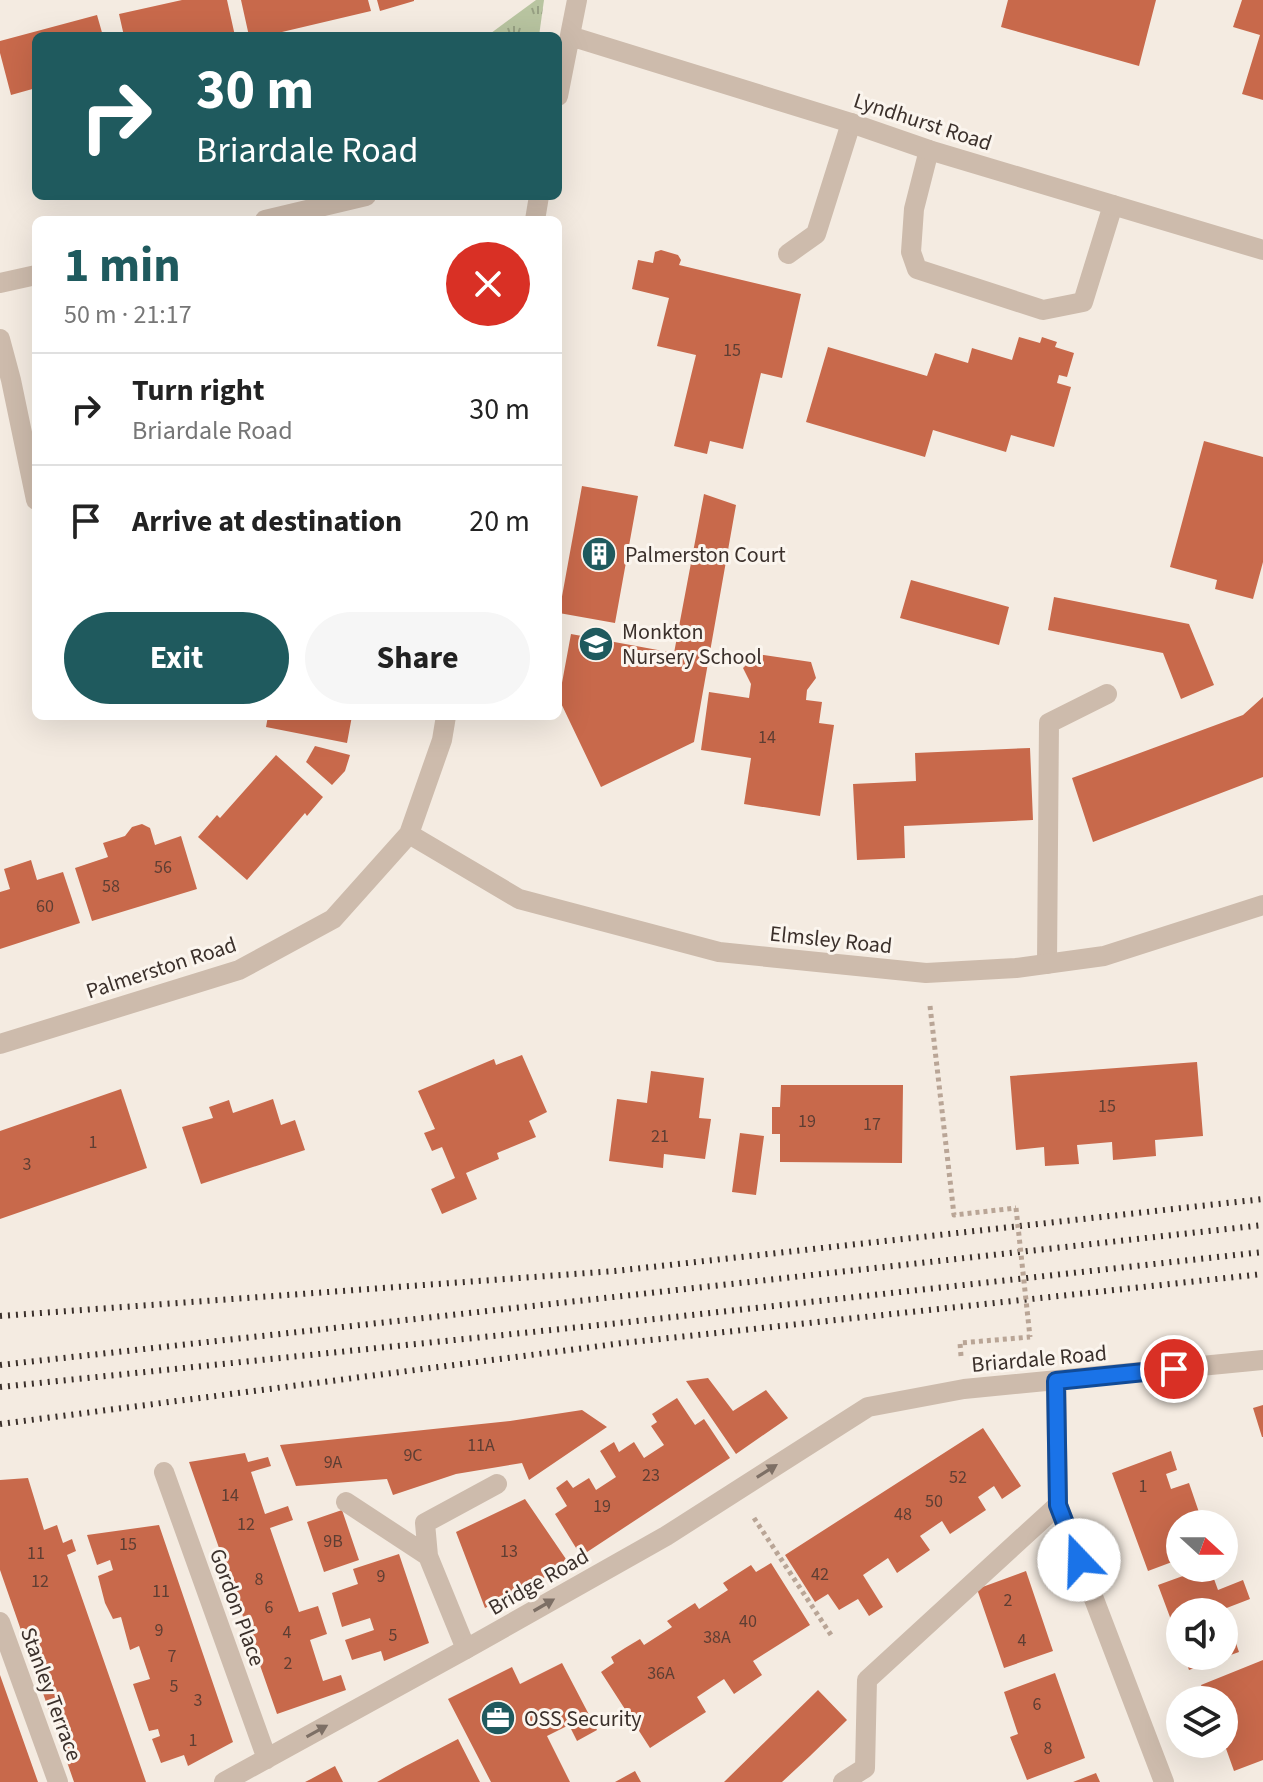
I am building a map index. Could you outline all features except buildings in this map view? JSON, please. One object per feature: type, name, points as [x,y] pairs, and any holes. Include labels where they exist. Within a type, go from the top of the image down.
[{"type":"street","points":[[562,76],[577,0]]},
{"type":"street","name":"Lyndhurst Road","points":[[570,36],[929,150],[1263,250]]},
{"type":"street","points":[[788,254],[816,234],[851,123]]},
{"type":"street","points":[[929,150],[914,209],[911,252],[917,269],[1043,310],[1083,302],[1113,205]]},
{"type":"street","points":[[282,216],[349,200]]},
{"type":"street","points":[[0,283],[32,276]]},
{"type":"street","points":[[0,339],[32,481]]},
{"type":"street","points":[[1047,964],[1049,723],[1107,694]]},
{"type":"street","name":"Palmerston Road","points":[[0,1044],[239,970],[333,919],[409,834],[442,740],[445,720]]},
{"type":"street","name":"Elmsley Road","points":[[409,834],[519,899],[719,952],[926,973],[1016,968],[1104,956],[1263,905]]},
{"type":"street","name":"Briardale Road","points":[[868,1407],[964,1389],[1263,1360]]},
{"type":"street","points":[[1056,1381],[1058,1505],[1164,1782]]},
{"type":"street","name":"Bridge Road","points":[[224,1782],[666,1536],[868,1407]]},
{"type":"street","name":"Gordon Place","points":[[164,1472],[267,1759]]},
{"type":"street","points":[[466,1649],[428,1556],[425,1523],[497,1484]]},
{"type":"street","points":[[346,1502],[428,1556]]},
{"type":"street","points":[[843,1782],[865,1768],[867,1680],[1058,1505]]},
{"type":"street","name":"Stanley Terrace","points":[[0,1622],[58,1782]]},
{"type":"path","points":[[926,973],[954,1215],[1016,1208],[1030,1337],[960,1343]]},
{"type":"path","points":[[737,1490],[831,1635]]},
{"type":"green space","points":[[536,0],[544,0],[540,32],[492,32]]},
{"type":"railway","points":[[0,1316],[615,1271],[1263,1199]]},
{"type":"railway","points":[[0,1365],[1263,1225]]},
{"type":"railway","points":[[0,1387],[1263,1252]]},
{"type":"railway","points":[[0,1424],[623,1343],[1263,1274]]},
{"type":"place","name":"Palmerston Court","points":[[599,554]]},
{"type":"place","name":"Monkton Nursery School","points":[[596,644]]},
{"type":"place","name":"OSS Security","points":[[498,1718]]},
{"type":"route","points":[[1079,1560],[1058,1505],[1056,1381],[1174,1369]]}]
